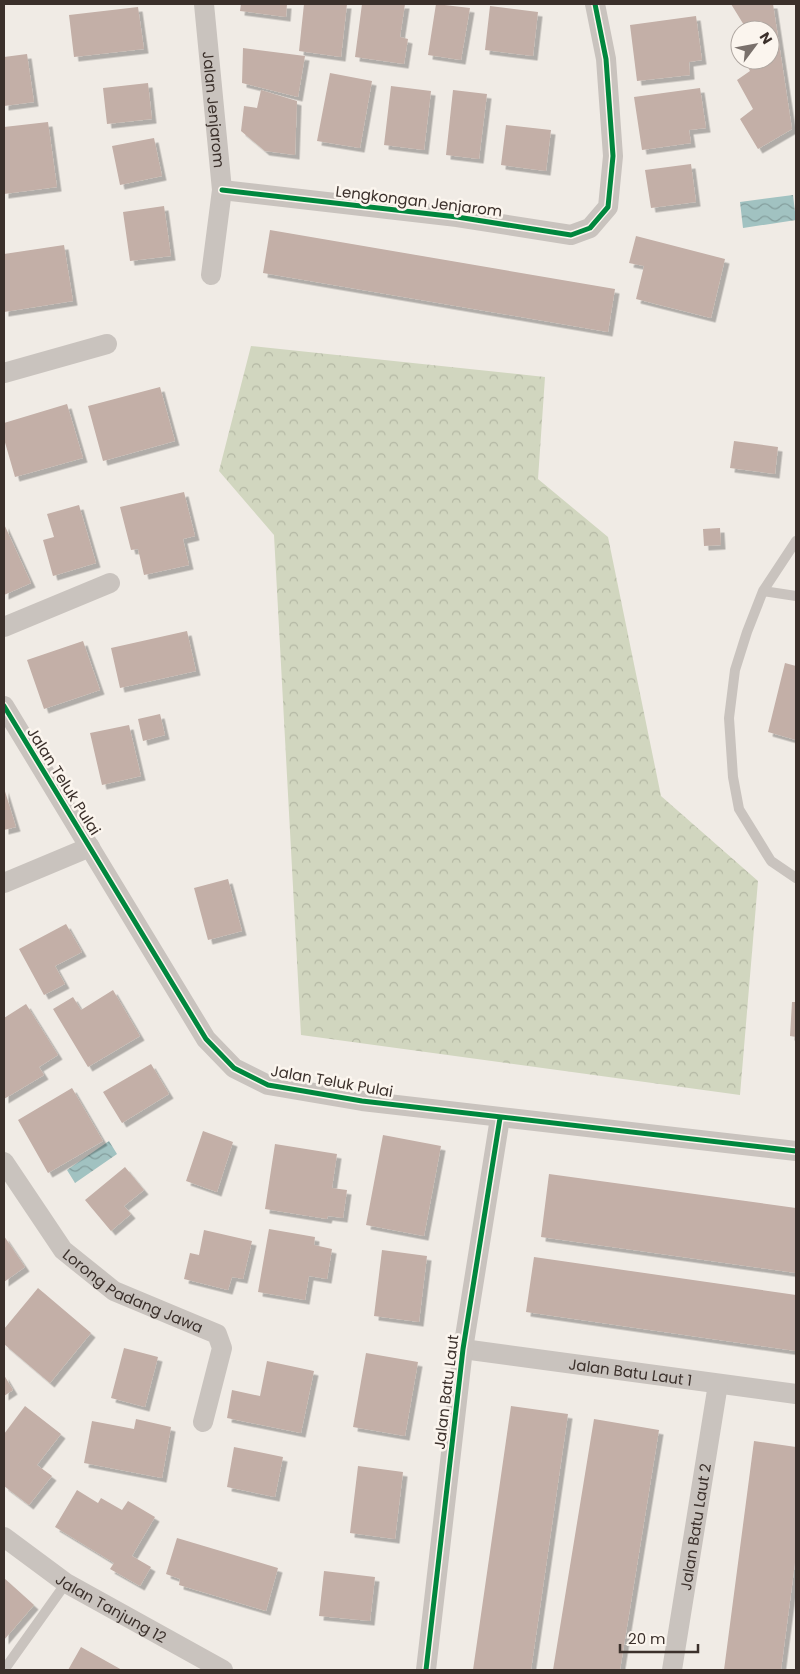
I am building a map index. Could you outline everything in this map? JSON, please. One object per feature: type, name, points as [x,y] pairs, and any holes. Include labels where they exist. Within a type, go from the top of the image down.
[{"type":"street","name":"Jalan Jenjarom","points":[[204,4],[222,190],[211,275]]},
{"type":"street","name":"Lengkongan Jenjarom","points":[[222,190],[457,217],[570,235],[590,228],[608,206],[613,156],[606,59],[595,4]]},
{"type":"street","points":[[4,373],[107,344]]},
{"type":"street","points":[[4,627],[110,583]]},
{"type":"street","name":"Jalan Teluk Pulai","points":[[4,706],[206,1039],[234,1068],[268,1085],[362,1101],[796,1151]]},
{"type":"street","points":[[4,883],[90,847]]},
{"type":"street","name":"Jalan Batu Laut","points":[[426,1670],[463,1348],[500,1118]]},
{"type":"street","name":"Lorong Padang Jawa","points":[[4,1162],[62,1250],[114,1291],[217,1334],[222,1348],[203,1422]]},
{"type":"street","name":"Jalan Batu Laut 1","points":[[463,1348],[796,1394]]},
{"type":"street","name":"Jalan Batu Laut 2","points":[[672,1670],[718,1384]]},
{"type":"street","name":"Jalan Tanjung 12","points":[[4,1537],[66,1583],[224,1670]]},
{"type":"lane","points":[[796,541],[763,591],[735,670],[729,718],[732,777],[739,809],[753,835],[771,861],[796,878]]},
{"type":"lane","points":[[763,591],[796,596]]},
{"type":"lane","points":[[4,1670],[66,1583]]},
{"type":"green space","points":[[251,346],[545,377],[538,479],[608,537],[661,796],[758,881],[740,1095],[301,1035],[274,535],[219,471]]},
{"type":"water","points":[[793,195],[796,220],[743,228],[740,202]]},
{"type":"water","points":[[109,1141],[117,1154],[75,1183],[67,1170]]},
{"type":"building","points":[[241,4],[287,4],[286,17],[240,11]]},
{"type":"building","points":[[304,4],[347,4],[341,57],[299,51]]},
{"type":"building","points":[[362,4],[405,4],[400,37],[408,39],[404,64],[355,57]]},
{"type":"building","points":[[436,4],[470,8],[461,60],[428,55]]},
{"type":"building","points":[[731,4],[773,4],[775,20],[741,20]]},
{"type":"building","points":[[490,6],[538,12],[533,56],[485,50]]},
{"type":"building","points":[[138,7],[144,49],[74,57],[69,15]]},
{"type":"building","points":[[696,16],[702,60],[689,62],[690,75],[637,81],[630,25]]},
{"type":"building","points":[[243,48],[305,56],[298,97],[242,83]]},
{"type":"building","points":[[780,50],[792,129],[758,149],[740,119],[753,109],[737,80],[750,71],[780,70]]},
{"type":"building","points":[[27,54],[34,102],[4,106],[4,57]]},
{"type":"building","points":[[330,73],[372,81],[360,148],[317,141]]},
{"type":"building","points":[[148,83],[152,119],[107,124],[103,88]]},
{"type":"building","points":[[391,86],[431,91],[424,150],[384,145]]},
{"type":"building","points":[[700,88],[706,128],[689,130],[691,143],[642,150],[634,97]]},
{"type":"building","points":[[261,90],[297,101],[295,155],[265,151],[241,131],[244,106],[257,108]]},
{"type":"building","points":[[453,90],[487,94],[479,159],[446,155]]},
{"type":"building","points":[[48,122],[57,187],[4,194],[4,127]]},
{"type":"building","points":[[506,125],[551,130],[546,171],[501,165]]},
{"type":"building","points":[[154,138],[162,176],[120,185],[112,146]]},
{"type":"building","points":[[691,164],[696,202],[651,208],[645,170]]},
{"type":"building","points":[[164,206],[171,256],[130,261],[123,212]]},
{"type":"building","points":[[270,230],[615,289],[608,332],[263,273]]},
{"type":"building","points":[[636,236],[725,259],[711,318],[636,299],[644,266],[629,263]]},
{"type":"building","points":[[64,245],[73,301],[4,312],[4,254]]},
{"type":"building","points":[[160,387],[175,441],[103,461],[88,406]]},
{"type":"building","points":[[67,404],[83,458],[15,477],[4,439],[4,423]]},
{"type":"building","points":[[734,441],[778,447],[775,474],[730,468]]},
{"type":"building","points":[[184,492],[195,536],[183,539],[189,565],[144,575],[138,549],[131,550],[120,507]]},
{"type":"building","points":[[79,505],[96,563],[53,576],[43,540],[54,537],[47,514]]},
{"type":"building","points":[[4,524],[31,583],[4,595]]},
{"type":"building","points":[[720,528],[721,545],[704,546],[703,529]]},
{"type":"building","points":[[187,631],[196,671],[120,688],[111,648]]},
{"type":"building","points":[[83,641],[100,690],[44,709],[27,660]]},
{"type":"building","points":[[785,663],[796,666],[796,740],[768,732]]},
{"type":"building","points":[[160,714],[165,735],[143,741],[138,719]]},
{"type":"building","points":[[129,725],[141,776],[102,785],[90,733]]},
{"type":"building","points":[[4,788],[16,827],[4,830]]},
{"type":"building","points":[[228,879],[242,931],[208,940],[194,888]]},
{"type":"building","points":[[66,924],[82,952],[55,966],[65,984],[44,995],[19,949]]},
{"type":"building","points":[[113,990],[140,1036],[88,1067],[53,1009],[73,997],[81,1010]]},
{"type":"building","points":[[792,1002],[796,1002],[796,1037],[790,1036]]},
{"type":"building","points":[[26,1004],[58,1055],[39,1067],[44,1075],[4,1099],[4,1018]]},
{"type":"building","points":[[151,1064],[169,1094],[122,1123],[103,1092]]},
{"type":"building","points":[[72,1088],[103,1141],[48,1173],[18,1120]]},
{"type":"building","points":[[203,1131],[233,1142],[217,1192],[186,1181]]},
{"type":"building","points":[[383,1135],[441,1146],[424,1236],[366,1225]]},
{"type":"building","points":[[275,1144],[337,1154],[332,1188],[347,1190],[343,1218],[328,1216],[327,1219],[265,1209]]},
{"type":"building","points":[[125,1167],[144,1190],[124,1206],[131,1214],[111,1231],[85,1200]]},
{"type":"building","points":[[549,1174],[796,1208],[796,1273],[541,1237]]},
{"type":"building","points":[[269,1229],[315,1237],[314,1245],[332,1249],[327,1279],[309,1276],[305,1300],[258,1292]]},
{"type":"building","points":[[204,1230],[252,1241],[243,1279],[232,1277],[228,1290],[184,1279],[190,1253],[199,1255]]},
{"type":"building","points":[[4,1236],[25,1267],[4,1282]]},
{"type":"building","points":[[382,1250],[427,1256],[419,1322],[374,1316]]},
{"type":"building","points":[[534,1257],[796,1295],[796,1351],[526,1312]]},
{"type":"building","points":[[38,1288],[91,1333],[50,1383],[4,1344],[4,1329]]},
{"type":"building","points":[[124,1348],[158,1357],[145,1407],[111,1398]]},
{"type":"building","points":[[366,1353],[418,1362],[405,1436],[353,1427]]},
{"type":"building","points":[[267,1361],[314,1371],[301,1433],[227,1418],[232,1390],[260,1396]]},
{"type":"building","points":[[4,1375],[13,1390],[4,1396]]},
{"type":"building","points":[[25,1406],[61,1434],[37,1465],[52,1476],[29,1505],[4,1486],[4,1434]]},
{"type":"building","points":[[511,1406],[568,1414],[531,1670],[473,1670]]},
{"type":"building","points":[[136,1419],[171,1427],[162,1478],[84,1463],[92,1421],[134,1429]]},
{"type":"building","points":[[594,1419],[659,1430],[620,1670],[553,1670]]},
{"type":"building","points":[[754,1441],[796,1447],[796,1555],[781,1670],[724,1670]]},
{"type":"building","points":[[234,1447],[283,1457],[275,1497],[227,1487]]},
{"type":"building","points":[[358,1466],[403,1472],[395,1539],[350,1533]]},
{"type":"building","points":[[77,1490],[98,1503],[101,1498],[122,1510],[128,1501],[155,1517],[132,1556],[151,1567],[140,1586],[110,1569],[114,1563],[55,1527]]},
{"type":"building","points":[[177,1538],[278,1568],[266,1611],[179,1585],[180,1579],[166,1574]]},
{"type":"building","points":[[324,1571],[375,1577],[370,1621],[319,1616]]},
{"type":"building","points":[[4,1578],[34,1605],[4,1640]]},
{"type":"building","points":[[81,1647],[122,1670],[68,1670]]},
{"type":"cycle path","points":[[222,190],[457,217],[571,235],[590,228],[608,207],[613,156],[606,59],[595,4]]},
{"type":"cycle path","points":[[4,706],[206,1039],[234,1068],[268,1085],[362,1101],[796,1151]]},
{"type":"cycle path","points":[[426,1670],[463,1349],[500,1118]]}]
